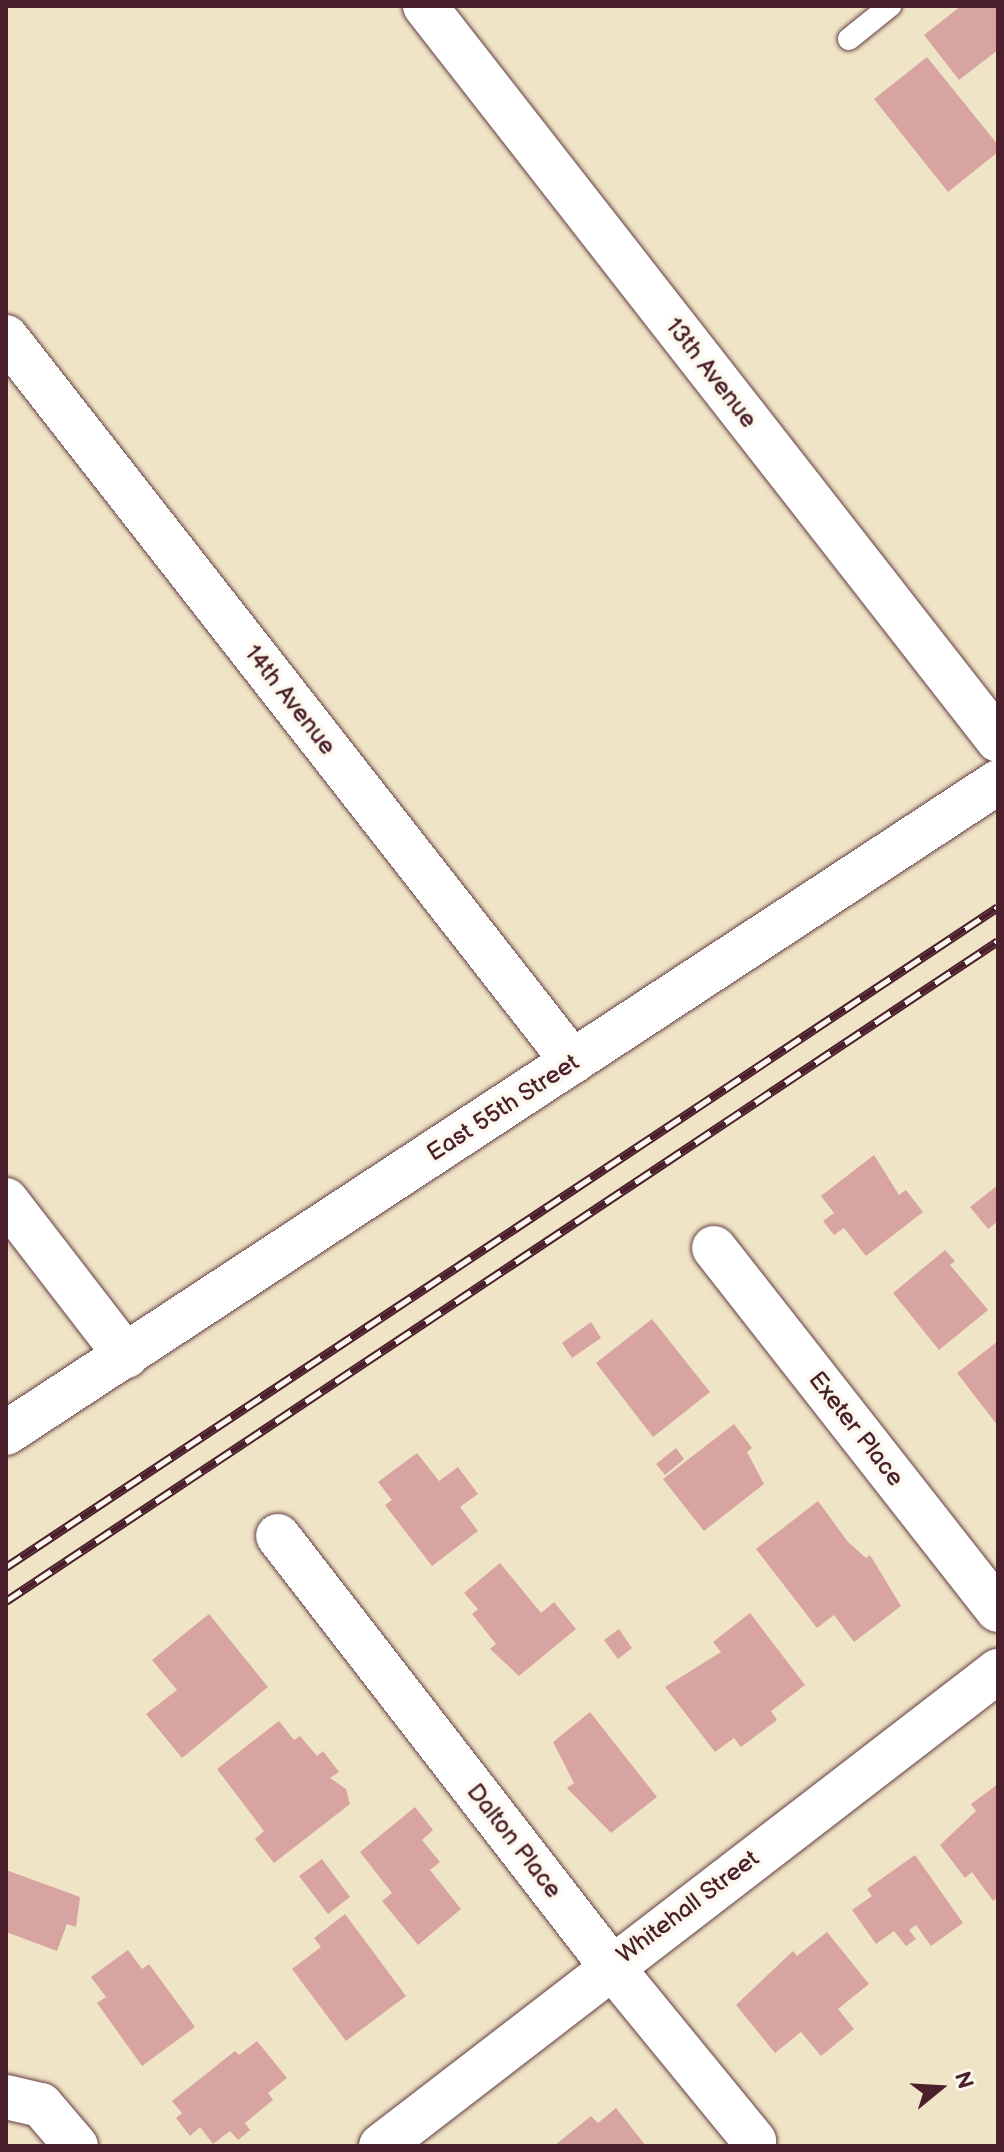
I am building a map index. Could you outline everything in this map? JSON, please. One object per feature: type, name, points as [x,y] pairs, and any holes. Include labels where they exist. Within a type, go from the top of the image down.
[{"type":"street","name":"13th Avenue","points":[[425,6],[998,740]]},
{"type":"street","name":"14th Avenue","points":[[6,337],[573,1062]]},
{"type":"street","name":"East 55th Street","points":[[6,1433],[998,782]]},
{"type":"street","points":[[6,1200],[126,1356]]},
{"type":"street","name":"Exeter Place","points":[[714,1248],[998,1610]]},
{"type":"street","name":"Dalton Place","points":[[278,1536],[611,1966],[754,2141]]},
{"type":"street","name":"Whitehall Street","points":[[381,2146],[998,1671]]},
{"type":"street","points":[[6,2097],[41,2105],[76,2146]]},
{"type":"lane","points":[[849,39],[890,6]]},
{"type":"building","points":[[961,6],[998,6],[998,50],[959,80],[924,35]]},
{"type":"building","points":[[927,57],[998,145],[998,152],[948,192],[874,99]]},
{"type":"building","points":[[874,1155],[899,1195],[906,1190],[923,1212],[866,1256],[844,1228],[834,1235],[823,1221],[834,1213],[821,1196]]},
{"type":"building","points":[[998,1185],[998,1221],[988,1229],[970,1207]]},
{"type":"building","points":[[945,1250],[955,1261],[950,1265],[988,1310],[939,1350],[893,1293]]},
{"type":"building","points":[[652,1319],[710,1392],[653,1437],[596,1363]]},
{"type":"building","points":[[591,1322],[601,1338],[572,1358],[562,1343]]},
{"type":"building","points":[[998,1341],[998,1426],[957,1373]]},
{"type":"building","points":[[734,1424],[752,1448],[747,1452],[764,1484],[704,1531],[663,1479]]},
{"type":"building","points":[[676,1448],[684,1459],[665,1475],[656,1464]]},
{"type":"building","points":[[417,1453],[439,1481],[458,1467],[478,1494],[460,1507],[478,1531],[432,1566],[385,1505],[392,1500],[378,1482]]},
{"type":"building","points":[[818,1501],[848,1542],[866,1558],[870,1555],[901,1606],[854,1642],[834,1615],[817,1628],[756,1549]]},
{"type":"building","points":[[500,1563],[541,1613],[554,1602],[576,1629],[519,1676],[490,1649],[496,1644],[472,1614],[478,1609],[464,1593]]},
{"type":"building","points":[[750,1613],[805,1685],[771,1711],[777,1720],[741,1747],[734,1738],[715,1752],[665,1687],[721,1652],[713,1642]]},
{"type":"building","points":[[209,1614],[268,1687],[182,1758],[146,1714],[177,1690],[152,1660]]},
{"type":"building","points":[[619,1629],[632,1648],[618,1659],[604,1640]]},
{"type":"building","points":[[590,1712],[657,1797],[611,1833],[567,1788],[574,1783],[553,1742]]},
{"type":"building","points":[[279,1721],[294,1740],[300,1736],[317,1756],[323,1751],[339,1772],[330,1778],[346,1789],[350,1804],[274,1863],[255,1839],[264,1831],[217,1769]]},
{"type":"building","points":[[998,1784],[998,1897],[993,1901],[972,1872],[965,1878],[940,1845],[976,1811],[971,1804]]},
{"type":"building","points":[[415,1807],[433,1830],[422,1840],[440,1862],[430,1870],[461,1909],[418,1945],[382,1901],[392,1893],[360,1852]]},
{"type":"building","points":[[915,1855],[963,1923],[931,1946],[916,1925],[909,1930],[916,1939],[906,1946],[894,1931],[876,1944],[852,1910],[872,1896],[867,1889]]},
{"type":"building","points":[[322,1859],[350,1897],[328,1914],[299,1876]]},
{"type":"building","points":[[6,1870],[80,1897],[76,1927],[67,1924],[57,1951],[6,1932]]},
{"type":"building","points":[[345,1914],[406,1996],[346,2041],[292,1969],[321,1947],[314,1938]]},
{"type":"building","points":[[827,1932],[869,1984],[838,2009],[854,2029],[821,2056],[801,2032],[775,2053],[736,2005],[793,1951],[797,1956]]},
{"type":"building","points":[[128,1950],[142,1969],[149,1964],[195,2027],[142,2066],[97,2003],[106,1997],[91,1977]]},
{"type":"building","points":[[257,2041],[287,2078],[268,2093],[273,2100],[245,2123],[250,2130],[238,2140],[230,2131],[213,2144],[200,2127],[190,2136],[176,2118],[182,2113],[172,2101],[235,2051],[239,2055]]},
{"type":"building","points":[[616,2108],[646,2146],[554,2146],[591,2116],[598,2123]]},
{"type":"railway","points":[[6,1567],[998,907]]},
{"type":"railway","points":[[6,1601],[998,941]]}]
